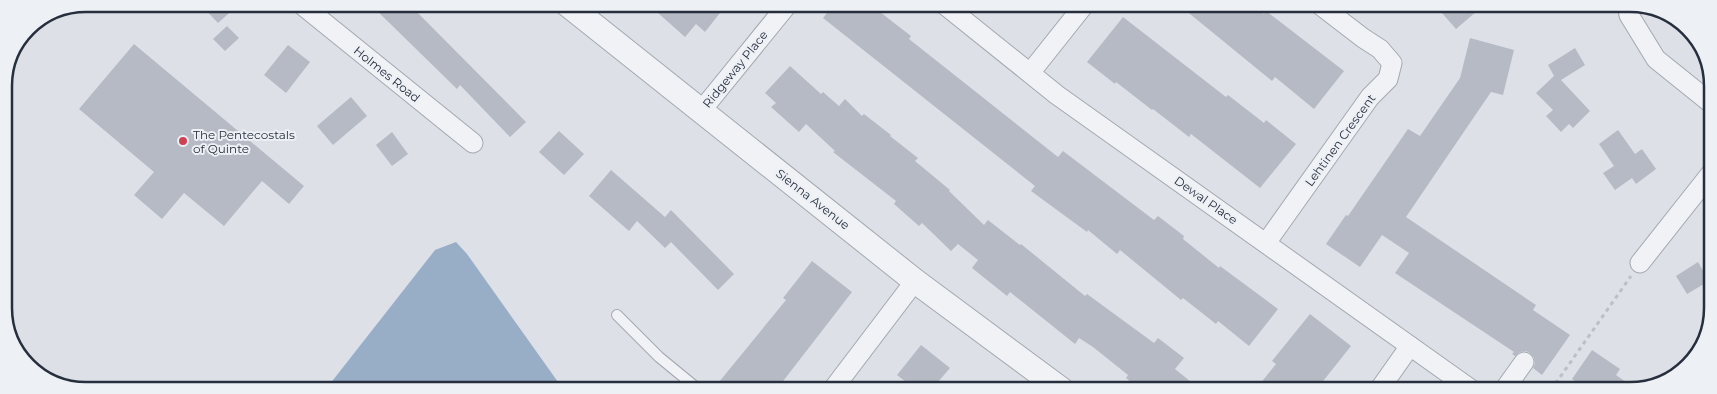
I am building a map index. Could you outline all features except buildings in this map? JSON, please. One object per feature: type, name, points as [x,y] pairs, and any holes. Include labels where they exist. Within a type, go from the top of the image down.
[{"type":"street","name":"Holmes Road","points":[[311,12],[474,143]]},
{"type":"street","name":"Sienna Avenue","points":[[577,12],[916,281],[1050,381]]},
{"type":"street","name":"Ridgeway Place","points":[[701,111],[781,12]]},
{"type":"street","name":"Dewal Place","points":[[954,12],[1057,95],[1459,381]]},
{"type":"street","points":[[1030,73],[1078,12]]},
{"type":"street","name":"Lehtinen Crescent","points":[[1266,243],[1370,97],[1388,79],[1392,63],[1380,48],[1363,38],[1329,12]]},
{"type":"street","points":[[1628,12],[1656,59],[1704,98]]},
{"type":"street","points":[[1640,263],[1704,182]]},
{"type":"street","points":[[839,382],[916,281]]},
{"type":"street","points":[[1385,381],[1410,346]]},
{"type":"street","points":[[1510,381],[1524,362]]},
{"type":"lane","points":[[616,315],[659,357],[689,382]]},
{"type":"path","points":[[1557,381],[1640,263]]},
{"type":"water","points":[[456,242],[467,254],[558,382],[332,382],[435,250]]},
{"type":"place","name":"The Pentecostals of Quinte","points":[[183,141]]}]
